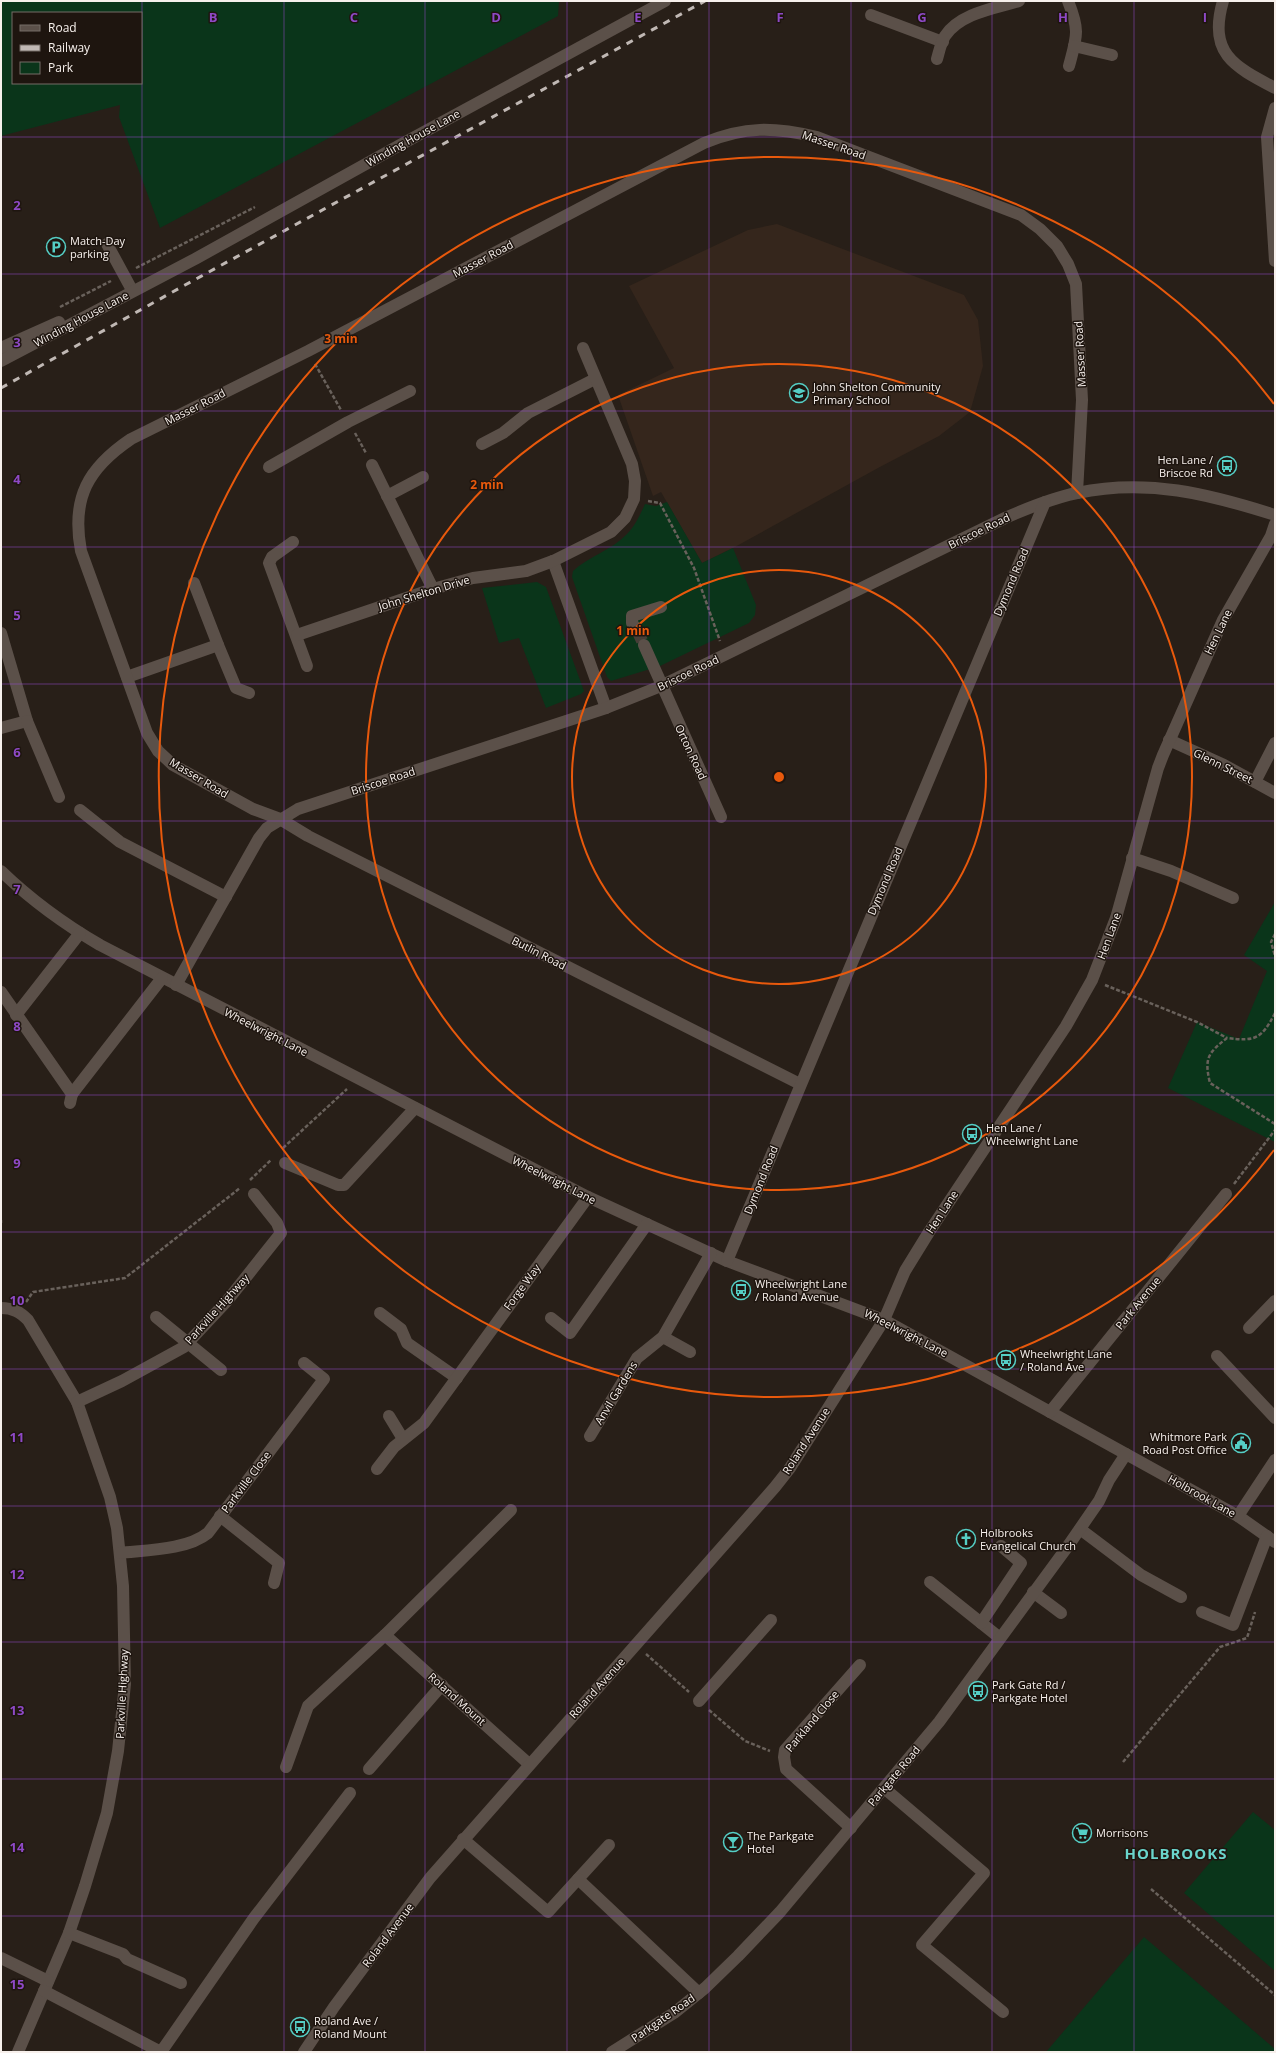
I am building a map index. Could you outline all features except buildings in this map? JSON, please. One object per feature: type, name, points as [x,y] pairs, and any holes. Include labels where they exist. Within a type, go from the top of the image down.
[{"type":"street","name":"Winding House Lane","points":[[1,361],[161,278],[400,145],[665,1]]},
{"type":"street","points":[[937,59],[945,36],[968,17],[1019,1]]},
{"type":"street","points":[[1068,1],[1074,15],[1078,34],[1068,66]]},
{"type":"street","points":[[1223,1],[1218,20],[1218,37],[1226,54],[1243,71],[1275,88]]},
{"type":"street","points":[[871,16],[910,32],[943,42]]},
{"type":"street","points":[[1074,46],[1112,55]]},
{"type":"street","points":[[1275,108],[1267,137],[1275,261]]},
{"type":"street","name":"Masser Road","points":[[280,819],[253,810],[173,765],[158,751],[147,733],[81,551],[77,532],[79,510],[84,489],[96,468],[112,452],[131,439],[308,351],[704,143],[725,135],[746,130],[767,129],[791,131],[824,140],[1021,215],[1040,230],[1057,246],[1068,264],[1076,284],[1082,400],[1077,493]]},
{"type":"street","points":[[107,244],[132,290]]},
{"type":"street","name":"Winding House Lane","points":[[1,348],[161,278]]},
{"type":"street","name":"John Shelton Drive","points":[[297,635],[433,588],[473,578],[526,571],[553,561],[611,532],[625,518],[634,499],[635,481],[632,464],[583,348]]},
{"type":"street","points":[[482,444],[503,433],[528,413],[595,379]]},
{"type":"street","points":[[269,467],[348,422],[410,391]]},
{"type":"street","points":[[372,465],[433,588]]},
{"type":"street","points":[[387,496],[423,477]]},
{"type":"street","name":"Briscoe Road","points":[[176,985],[259,838],[267,828],[298,809],[606,708],[661,686],[1005,518],[1045,502],[1077,493],[1108,488],[1143,487],[1177,490],[1219,498],[1275,515]]},
{"type":"street","name":"Dymond Road","points":[[727,1261],[1045,502]]},
{"type":"street","name":"Hen Lane","points":[[884,1320],[905,1271],[929,1232],[1066,1026],[1092,980],[1116,918],[1158,768],[1169,740],[1223,620],[1271,536],[1275,524]]},
{"type":"street","points":[[293,542],[272,557],[268,563],[297,635],[307,666]]},
{"type":"street","points":[[553,561],[606,708]]},
{"type":"street","points":[[194,583],[236,688],[249,693]]},
{"type":"street","points":[[637,630],[632,623],[632,616],[661,607]]},
{"type":"street","points":[[1,633],[27,721],[58,797]]},
{"type":"street","points":[[127,677],[218,645]]},
{"type":"street","name":"Orton Road","points":[[644,645],[661,686],[721,817]]},
{"type":"street","points":[[1,728],[27,721]]},
{"type":"street","name":"Glenn Street","points":[[1169,740],[1224,765],[1275,793]]},
{"type":"street","points":[[1255,782],[1275,742]]},
{"type":"street","points":[[80,810],[120,842],[226,897]]},
{"type":"street","name":"Butlin Road","points":[[280,819],[308,836],[800,1084]]},
{"type":"street","points":[[1132,858],[1171,870],[1234,898]]},
{"type":"street","name":"Wheelwright Lane","points":[[1,871],[17,887],[80,933],[162,978],[588,1197],[727,1261],[884,1320],[1126,1454]]},
{"type":"street","points":[[16,1015],[80,933]]},
{"type":"street","points":[[1,992],[71,1098],[162,978]]},
{"type":"street","points":[[281,1159],[338,1185],[344,1185],[415,1108]]},
{"type":"street","name":"Parkville Highway","points":[[77,1402],[122,1381],[184,1347],[227,1301],[280,1233],[277,1223],[254,1194]]},
{"type":"street","name":"Park Avenue","points":[[1050,1412],[1226,1194]]},
{"type":"street","name":"Forge Way","points":[[377,1469],[394,1447],[403,1439],[414,1433],[424,1423],[588,1197]]},
{"type":"street","points":[[551,1318],[570,1333],[647,1224]]},
{"type":"street","name":"Anvil Gardens","points":[[590,1436],[636,1358],[663,1337],[711,1253]]},
{"type":"street","points":[[1249,1328],[1275,1301]]},
{"type":"street","points":[[1,1308],[9,1308],[20,1312]]},
{"type":"street","name":"Parkville Highway","points":[[18,2052],[68,1932],[85,1886],[107,1813],[118,1751],[125,1684],[125,1622],[120,1553],[110,1497],[77,1402],[35,1330],[20,1312]]},
{"type":"street","points":[[380,1313],[401,1329],[407,1342],[457,1378]]},
{"type":"street","points":[[156,1317],[222,1370]]},
{"type":"street","name":"Roland Avenue","points":[[304,2052],[334,2007],[412,1903],[463,1839],[775,1487],[790,1468],[884,1320]]},
{"type":"street","points":[[663,1337],[690,1352]]},
{"type":"street","points":[[1216,1356],[1275,1418]]},
{"type":"street","name":"Parkville Close","points":[[120,1553],[186,1544],[200,1540],[208,1533],[324,1379],[304,1363]]},
{"type":"street","points":[[389,1416],[403,1439]]},
{"type":"street","name":"Holbrook Lane","points":[[1126,1454],[1238,1516],[1271,1539]]},
{"type":"street","name":"Parkgate Road","points":[[612,2052],[674,2013],[699,1993],[738,1956],[780,1912],[939,1722],[1080,1529],[1126,1454]]},
{"type":"street","points":[[1238,1516],[1275,1460]]},
{"type":"street","points":[[286,1767],[308,1706],[385,1635],[511,1510]]},
{"type":"street","points":[[220,1516],[279,1563],[274,1583]]},
{"type":"street","points":[[1080,1529],[1130,1567],[1180,1597]]},
{"type":"street","points":[[1202,1612],[1233,1625],[1271,1539]]},
{"type":"street","points":[[981,1623],[1021,1562],[1001,1546]]},
{"type":"street","points":[[930,1582],[1000,1638]]},
{"type":"street","points":[[1033,1592],[1061,1614]]},
{"type":"street","points":[[699,1701],[771,1620]]},
{"type":"street","name":"Roland Mount","points":[[385,1635],[529,1764]]},
{"type":"street","name":"Parkland Close","points":[[850,1828],[786,1769],[784,1757],[785,1750],[860,1666]]},
{"type":"street","points":[[369,1769],[442,1686]]},
{"type":"street","points":[[884,1788],[984,1873],[922,1944],[1003,2012]]},
{"type":"street","points":[[1,1958],[154,2050],[161,2052],[171,2040],[213,1974],[350,1792]]},
{"type":"street","points":[[463,1839],[548,1912],[609,1844]]},
{"type":"street","points":[[578,1879],[699,1993]]},
{"type":"street","points":[[68,1932],[123,1954],[127,1959],[181,1984]]},
{"type":"path","points":[[54,309],[258,206]]},
{"type":"path","points":[[634,499],[660,503],[694,568],[725,655]]},
{"type":"path","points":[[1275,934],[1271,942],[1275,956]]},
{"type":"path","points":[[1092,980],[1197,1022],[1227,1038],[1251,1039],[1265,1032],[1275,1013]]},
{"type":"path","points":[[1227,1038],[1211,1051],[1206,1067],[1210,1083],[1275,1124]]},
{"type":"path","points":[[282,1150],[357,1079]]},
{"type":"path","points":[[1226,1194],[1275,1130]]},
{"type":"path","points":[[248,1181],[281,1159]]},
{"type":"path","points":[[20,1312],[33,1292],[125,1278],[243,1186]]},
{"type":"path","points":[[1123,1762],[1220,1647],[1247,1638],[1256,1611]]},
{"type":"path","points":[[1151,1889],[1275,1995]]},
{"type":"shaded area","name":"John Shelton Community Primary School","points":[[777,224],[964,295],[978,320],[983,366],[970,412],[939,436],[733,548],[702,563],[661,492],[653,496],[618,395],[674,368],[629,286],[748,230]]},
{"type":"green space","points":[[1,1],[559,1],[558,16],[160,228],[119,117],[120,105],[1,136]]},
{"type":"green space","points":[[667,502],[702,563],[733,548],[756,605],[755,615],[749,623],[660,666],[611,681],[607,677],[572,577],[573,571],[586,561],[621,540],[632,527],[645,504],[656,506]]},
{"type":"green space","points":[[537,582],[546,587],[584,691],[581,694],[546,708],[519,638],[499,643],[482,588]]},
{"type":"green space","points":[[1275,902],[1275,1142],[1168,1088],[1197,1022],[1239,1039],[1267,971],[1244,955]]},
{"type":"green space","points":[[1253,1812],[1275,1830],[1275,1971],[1184,1893]]},
{"type":"green space","points":[[1144,1937],[1275,2049],[1275,2052],[1046,2052]]},
{"type":"tunnel","points":[[637,630],[644,645]]},
{"type":"railway","points":[[1,388],[185,285],[705,1]]},
{"type":"place","name":"Match-Day parking","points":[[56,247]]},
{"type":"place","name":"John Shelton Community Primary School","points":[[799,393]]},
{"type":"place","name":"Hen Lane / Briscoe Rd","points":[[1227,466]]},
{"type":"place","name":"Hen Lane / Wheelwright Lane","points":[[972,1134]]},
{"type":"place","name":"Wheelwright Lane / Roland Avenue","points":[[741,1290]]},
{"type":"place","name":"Wheelwright Lane / Roland Ave","points":[[1006,1360]]},
{"type":"place","name":"Whitmore Park Road Post Office","points":[[1241,1443]]},
{"type":"place","name":"Holbrooks Evangelical Church","points":[[966,1539]]},
{"type":"place","name":"Park Gate Rd / Parkgate Hotel","points":[[978,1691]]},
{"type":"place","name":"Morrisons","points":[[1082,1833]]},
{"type":"place","name":"The Parkgate Hotel","points":[[733,1842]]},
{"type":"place","name":"Roland Ave / Roland Mount","points":[[300,2027]]},
{"type":"district","name":"HOLBROOKS","points":[[1176,1854]]}]
